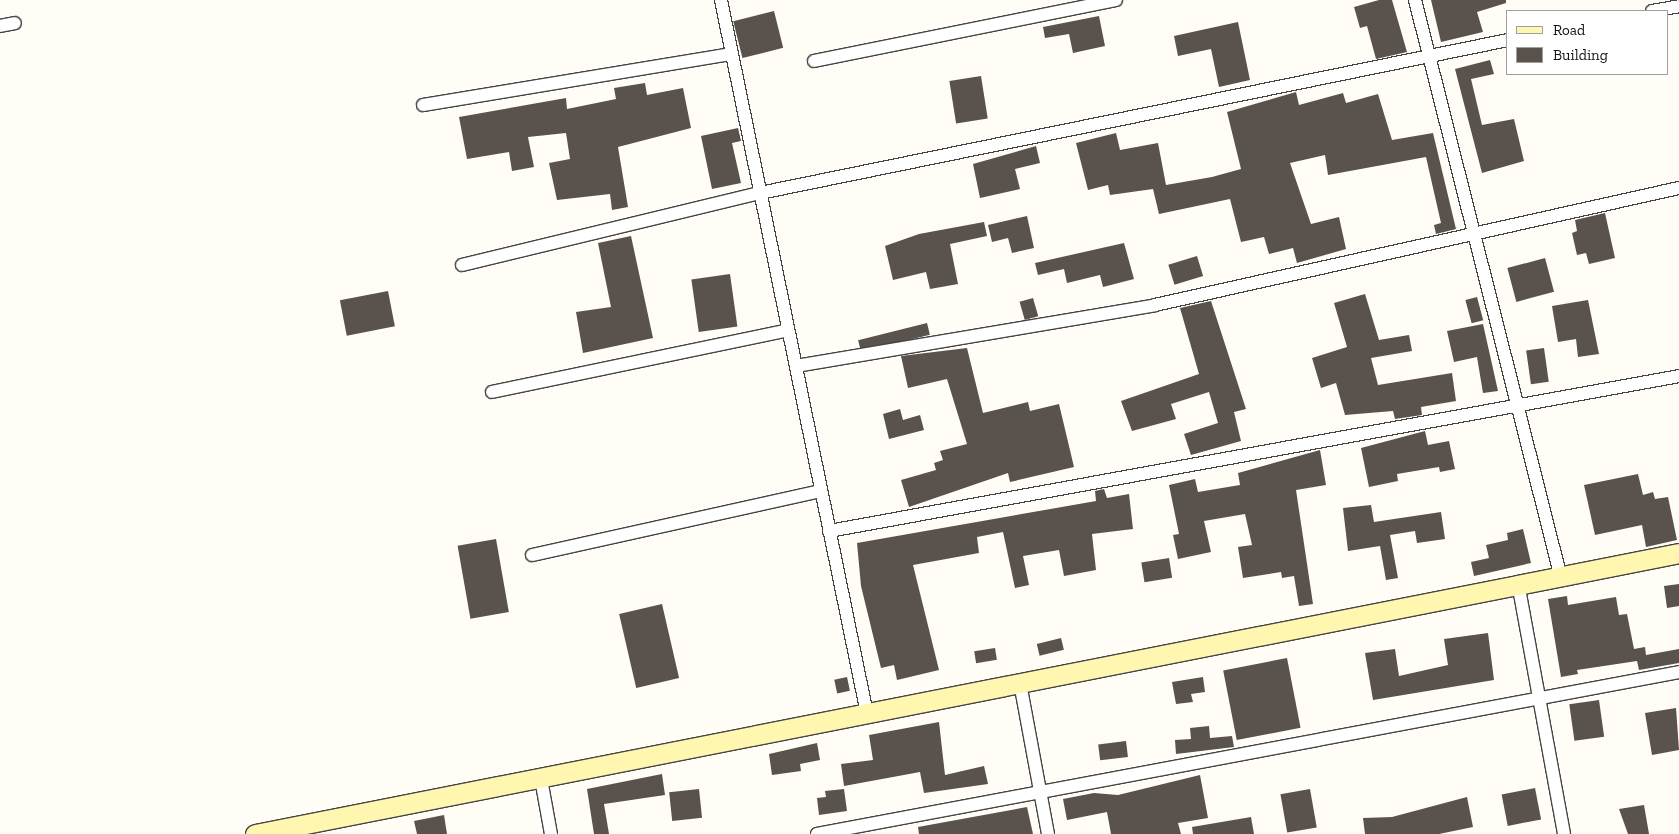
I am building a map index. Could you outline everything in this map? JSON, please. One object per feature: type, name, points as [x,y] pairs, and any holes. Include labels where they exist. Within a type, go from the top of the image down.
[{"type":"street","points":[[721,0],[867,714]]},
{"type":"street","points":[[814,61],[1116,0]]},
{"type":"street","points":[[1415,0],[1476,234],[1514,405],[1560,574]]},
{"type":"street","points":[[1657,10],[1679,6]]},
{"type":"street","points":[[0,26],[15,23]]},
{"type":"street","points":[[462,265],[760,193],[1506,40]]},
{"type":"street","points":[[423,104],[732,54]]},
{"type":"street","points":[[796,366],[1155,305],[1679,188]]},
{"type":"street","points":[[492,392],[788,330]]},
{"type":"street","points":[[829,532],[1679,376]]},
{"type":"street","points":[[532,554],[821,491]]},
{"type":"street","points":[[255,834],[541,779],[1560,574],[1679,553]]},
{"type":"street","points":[[1518,583],[1564,834]]},
{"type":"street","points":[[817,834],[1679,672]]},
{"type":"street","points":[[1020,683],[1048,834]]},
{"type":"street","points":[[541,779],[551,834]]},
{"type":"building","points":[[1379,0],[1392,0],[1407,52],[1376,59],[1367,26],[1360,28],[1354,7]]},
{"type":"building","points":[[1431,0],[1506,0],[1506,3],[1477,12],[1483,32],[1441,42]]},
{"type":"building","points":[[774,11],[783,48],[742,58],[733,21]]},
{"type":"building","points":[[1099,16],[1105,46],[1073,53],[1069,34],[1045,38],[1043,27]]},
{"type":"building","points":[[1238,22],[1250,80],[1219,87],[1211,49],[1178,56],[1174,36]]},
{"type":"building","points":[[1490,60],[1494,74],[1471,79],[1482,125],[1514,119],[1524,161],[1482,173],[1455,69]]},
{"type":"building","points":[[981,76],[988,118],[956,123],[949,81]]},
{"type":"building","points":[[645,83],[647,95],[683,88],[691,128],[618,147],[628,207],[612,210],[610,194],[557,200],[549,163],[570,159],[566,133],[528,137],[534,167],[512,171],[509,152],[467,159],[459,117],[566,98],[567,109],[616,99],[614,88]]},
{"type":"building","points":[[1296,92],[1299,105],[1343,93],[1346,103],[1378,94],[1392,140],[1433,133],[1456,229],[1436,234],[1434,225],[1441,223],[1426,157],[1328,175],[1325,155],[1290,163],[1311,224],[1339,217],[1346,249],[1297,263],[1293,248],[1269,254],[1264,237],[1241,242],[1230,199],[1159,214],[1153,189],[1110,195],[1108,185],[1088,190],[1076,143],[1116,133],[1120,150],[1158,143],[1166,185],[1212,177],[1241,169],[1227,112]]},
{"type":"building","points":[[738,128],[741,141],[732,143],[741,183],[712,189],[701,136]]},
{"type":"building","points":[[1036,146],[1040,163],[1015,169],[1020,189],[980,198],[973,164]]},
{"type":"building","points":[[1605,213],[1615,258],[1589,264],[1586,253],[1577,255],[1572,233],[1577,231],[1575,220]]},
{"type":"building","points":[[1027,216],[1034,248],[1012,253],[1008,238],[992,242],[988,225]]},
{"type":"building","points":[[984,222],[987,236],[950,244],[958,284],[930,289],[926,272],[893,280],[885,246],[919,234]]},
{"type":"building","points":[[631,236],[653,338],[583,353],[576,312],[611,307],[598,243]]},
{"type":"building","points":[[1124,243],[1134,279],[1103,287],[1100,275],[1067,283],[1064,269],[1038,275],[1035,263]]},
{"type":"building","points":[[1197,256],[1203,276],[1174,285],[1168,265]]},
{"type":"building","points":[[1545,258],[1554,292],[1516,302],[1507,268]]},
{"type":"building","points":[[730,274],[737,326],[699,332],[691,279]]},
{"type":"building","points":[[388,291],[395,326],[347,336],[340,300]]},
{"type":"building","points":[[1365,294],[1379,340],[1409,335],[1412,351],[1371,358],[1378,385],[1452,373],[1456,401],[1421,407],[1422,415],[1395,419],[1393,411],[1345,415],[1336,383],[1321,388],[1312,358],[1347,347],[1334,303]]},
{"type":"building","points":[[1477,297],[1483,320],[1472,323],[1465,300]]},
{"type":"building","points":[[1033,298],[1038,316],[1025,320],[1020,302]]},
{"type":"building","points":[[1588,300],[1599,354],[1578,357],[1576,339],[1558,342],[1552,306]]},
{"type":"building","points":[[1211,301],[1246,409],[1234,412],[1241,441],[1191,455],[1184,434],[1218,423],[1209,392],[1171,404],[1176,419],[1132,431],[1121,401],[1199,374],[1180,308]]},
{"type":"building","points":[[927,323],[930,335],[861,352],[858,340]]},
{"type":"building","points":[[1483,324],[1498,391],[1483,393],[1477,357],[1454,362],[1447,331]]},
{"type":"building","points":[[967,348],[983,413],[1028,402],[1030,411],[1059,404],[1074,467],[1010,482],[1008,473],[909,507],[901,480],[936,470],[934,463],[943,460],[940,451],[967,444],[947,379],[908,388],[901,356]]},
{"type":"building","points":[[1544,348],[1549,382],[1531,384],[1526,351]]},
{"type":"building","points":[[900,409],[903,420],[920,415],[924,430],[889,439],[883,414]]},
{"type":"building","points":[[1425,431],[1428,445],[1449,441],[1455,469],[1440,472],[1439,467],[1397,474],[1398,481],[1369,487],[1361,448]]},
{"type":"building","points":[[1320,450],[1326,485],[1296,490],[1313,604],[1299,606],[1294,576],[1282,578],[1281,572],[1243,578],[1238,547],[1252,545],[1245,514],[1204,521],[1211,552],[1178,559],[1173,535],[1179,534],[1169,485],[1195,479],[1198,492],[1240,485],[1238,473]]},
{"type":"building","points":[[1638,474],[1643,495],[1653,492],[1655,499],[1668,497],[1677,540],[1646,547],[1642,525],[1595,535],[1584,485]]},
{"type":"building","points":[[1104,489],[1107,498],[1129,494],[1133,529],[1092,534],[1096,570],[1064,576],[1059,550],[1023,556],[1029,585],[1015,588],[1003,532],[977,537],[979,553],[913,565],[939,670],[897,680],[894,665],[881,668],[861,586],[857,543],[1096,501],[1095,491]]},
{"type":"building","points":[[1371,505],[1374,522],[1441,512],[1445,539],[1417,543],[1415,531],[1390,535],[1398,578],[1386,580],[1380,546],[1348,551],[1343,508]]},
{"type":"building","points":[[1523,529],[1531,563],[1474,576],[1471,562],[1489,558],[1486,545],[1508,540],[1507,533]]},
{"type":"building","points":[[496,539],[509,612],[470,619],[458,546]]},
{"type":"building","points":[[1169,558],[1172,578],[1144,582],[1141,562]]},
{"type":"building","points":[[1679,584],[1679,606],[1667,608],[1664,586]]},
{"type":"building","points":[[1567,596],[1568,605],[1616,597],[1619,615],[1627,614],[1634,649],[1645,647],[1646,655],[1679,649],[1679,663],[1639,670],[1637,661],[1577,670],[1578,674],[1561,677],[1548,599]]},
{"type":"building","points":[[662,604],[679,678],[636,688],[619,614]]},
{"type":"building","points":[[1488,633],[1494,680],[1373,700],[1365,653],[1395,649],[1399,676],[1448,665],[1444,639]]},
{"type":"building","points":[[1061,638],[1064,650],[1040,656],[1037,644]]},
{"type":"building","points":[[995,648],[997,660],[976,663],[974,651]]},
{"type":"building","points":[[1287,658],[1301,728],[1237,740],[1223,670]]},
{"type":"building","points":[[847,677],[850,691],[837,693],[834,680]]},
{"type":"building","points":[[1203,677],[1205,692],[1191,694],[1193,702],[1176,704],[1172,682]]},
{"type":"building","points":[[1599,700],[1604,737],[1574,741],[1569,704]]},
{"type":"building","points":[[1676,708],[1679,750],[1652,755],[1645,713]]},
{"type":"building","points":[[939,722],[945,775],[984,766],[988,784],[924,793],[920,772],[844,786],[841,764],[873,760],[869,735]]},
{"type":"building","points":[[1209,726],[1210,738],[1232,736],[1234,747],[1176,754],[1175,740],[1191,739],[1190,728]]},
{"type":"building","points":[[1126,741],[1128,757],[1100,760],[1098,744]]},
{"type":"building","points":[[817,743],[820,760],[800,764],[801,771],[772,775],[769,754]]},
{"type":"building","points":[[662,774],[665,795],[604,804],[609,834],[594,834],[587,789]]},
{"type":"building","points":[[1200,775],[1208,818],[1178,823],[1181,834],[1111,834],[1107,812],[1067,820],[1063,799],[1094,793],[1118,795]]},
{"type":"building","points":[[1535,788],[1541,819],[1508,826],[1502,794]]},
{"type":"building","points":[[699,789],[702,818],[672,821],[669,792]]},
{"type":"building","points":[[844,789],[847,811],[819,815],[817,798],[826,797],[825,791]]},
{"type":"building","points":[[1310,789],[1317,827],[1287,833],[1280,794]]},
{"type":"building","points":[[1467,797],[1473,827],[1439,834],[1365,834],[1363,818],[1392,817]]},
{"type":"building","points":[[1644,805],[1649,834],[1628,834],[1619,809]]},
{"type":"building","points":[[1027,807],[1033,834],[919,834],[918,827]]},
{"type":"building","points":[[444,815],[447,834],[417,834],[414,821]]},
{"type":"building","points":[[1251,817],[1254,834],[1193,834],[1192,827]]}]
